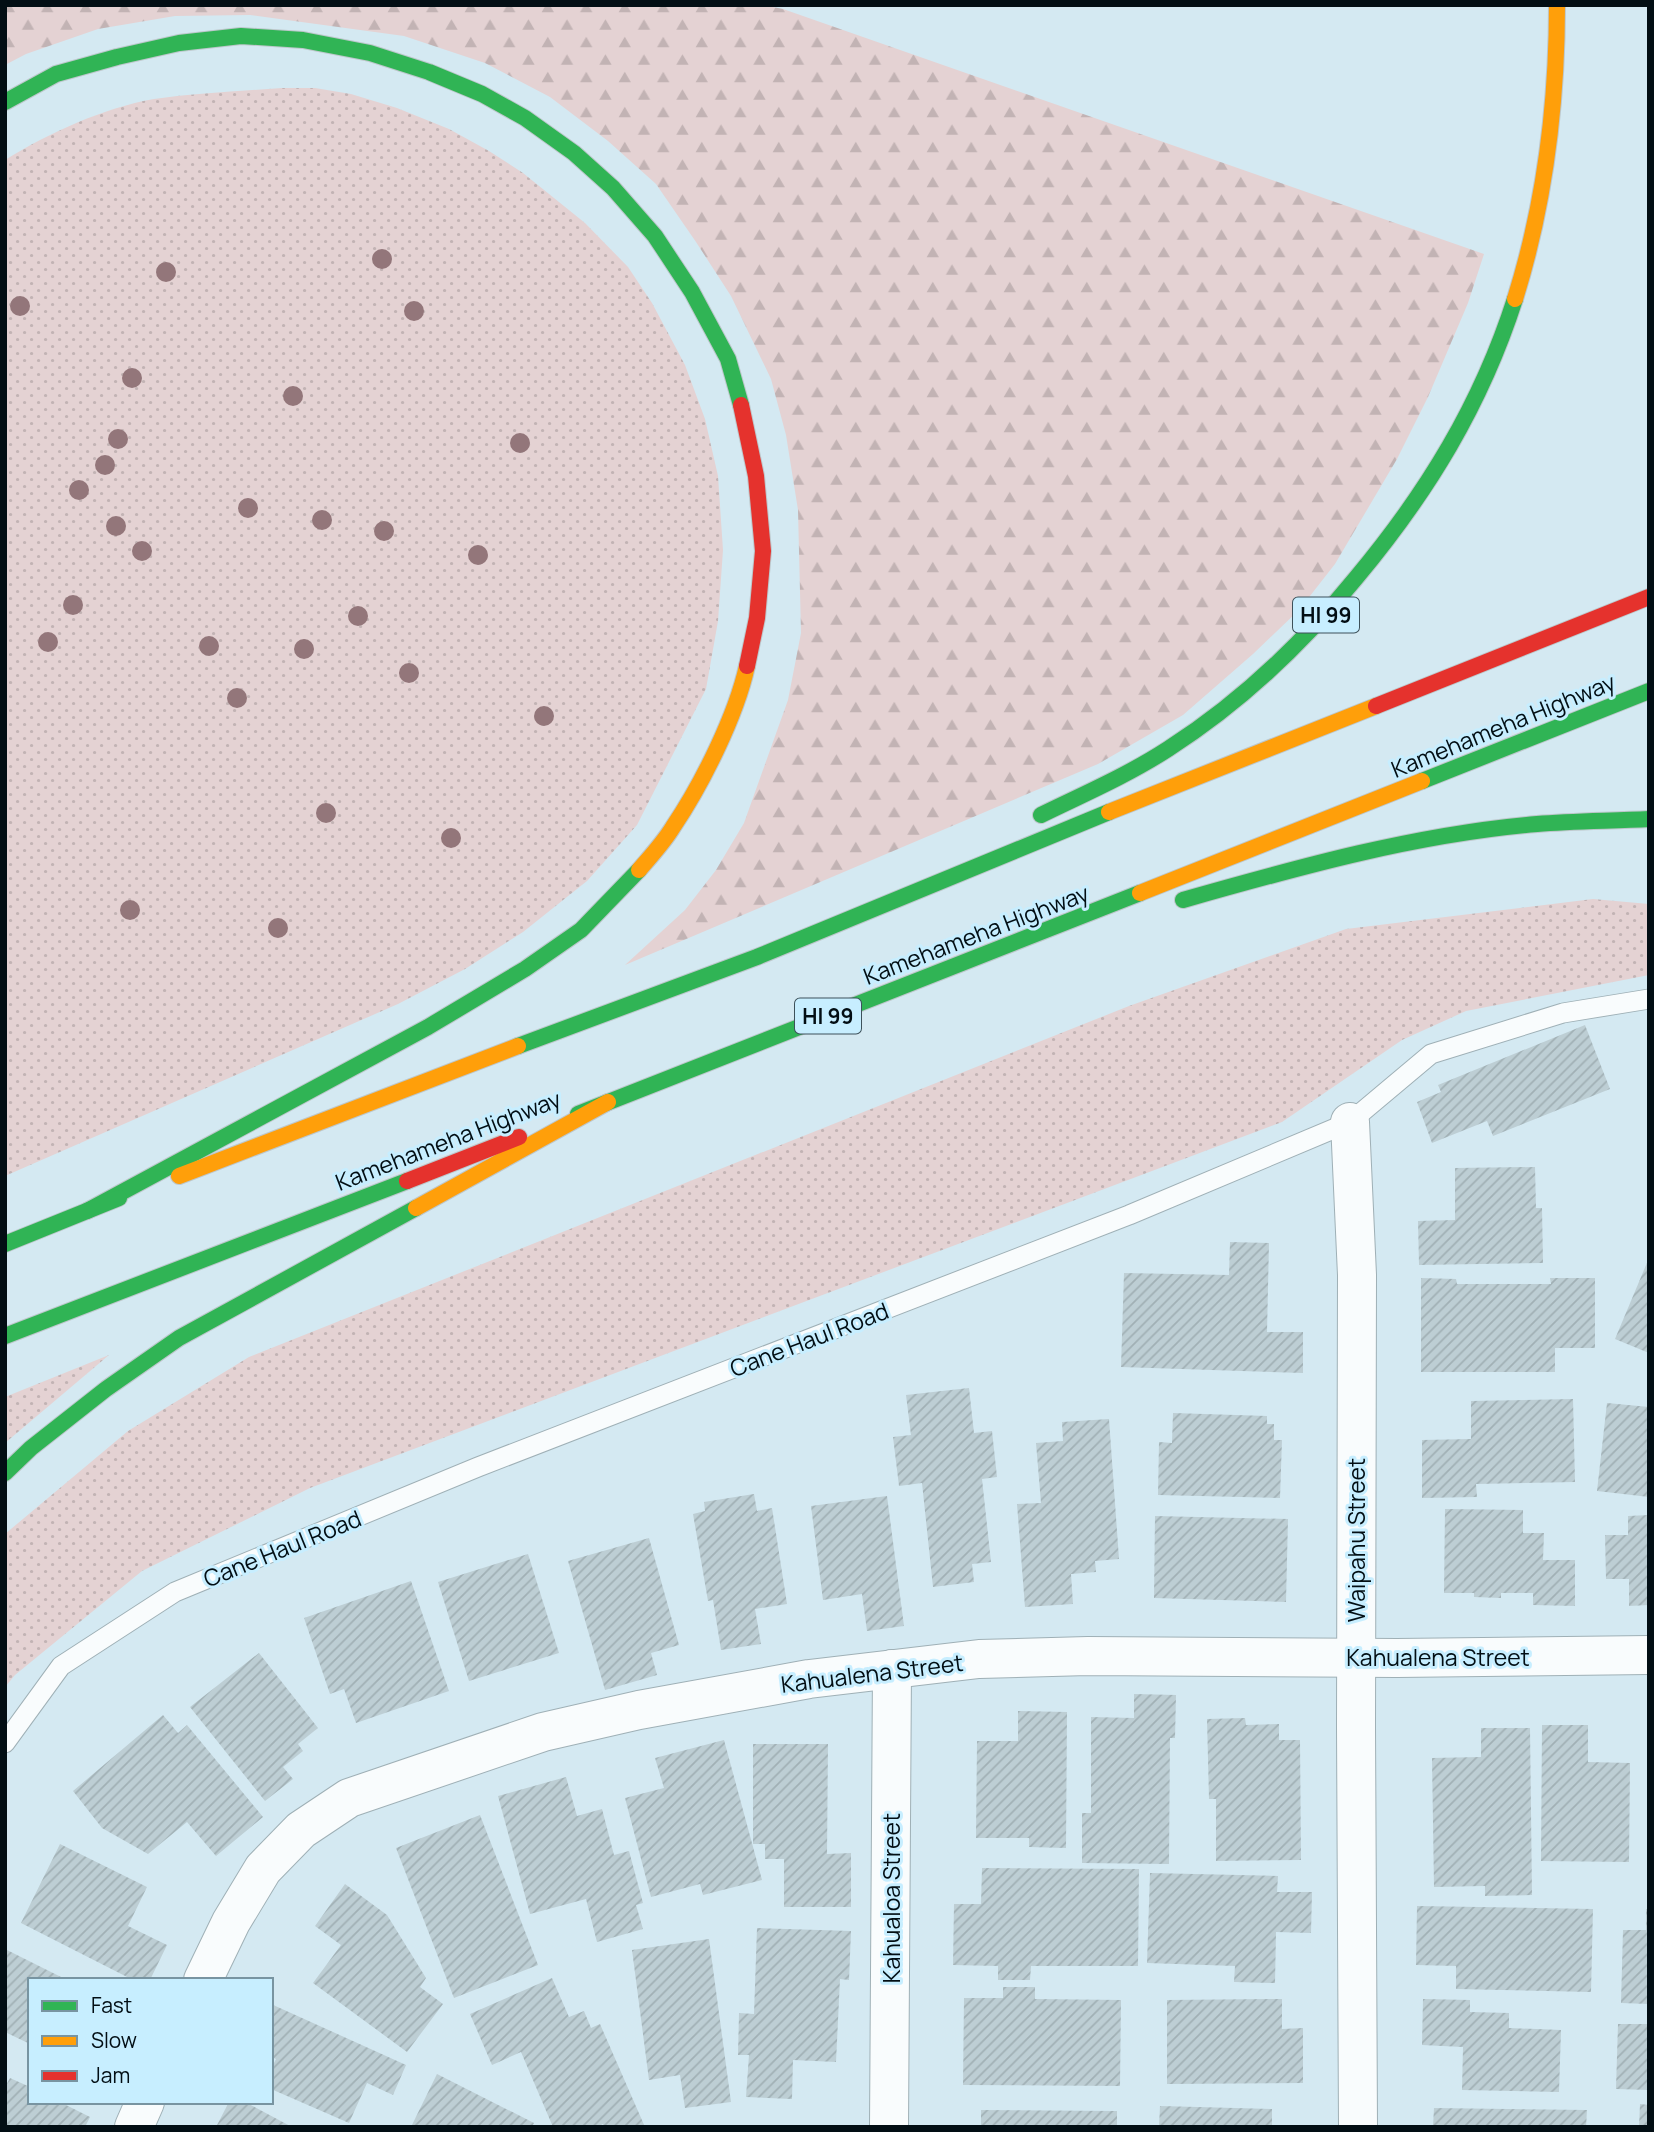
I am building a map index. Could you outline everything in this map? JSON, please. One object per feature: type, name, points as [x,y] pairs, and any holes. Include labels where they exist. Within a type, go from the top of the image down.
[{"type":"main road","name":"HI 99","points":[[1024,824],[1167,750],[1278,666],[1331,611],[1426,488],[1464,424],[1479,391],[1521,277],[1542,192],[1555,111],[1557,5]]},
{"type":"main road","points":[[5,102],[56,74],[178,43],[241,36],[303,40],[370,53],[429,72],[482,94],[525,118],[574,153],[613,188],[655,236],[692,292],[728,359],[744,416],[756,476],[763,551],[757,618],[741,692],[709,764],[673,828],[631,880],[581,930],[526,970],[428,1027],[87,1211]]},
{"type":"main road","points":[[5,1244],[440,1075],[757,957],[1124,806],[1649,597]]},
{"type":"main road","name":"Kamehameha Highway","points":[[5,1336],[972,960],[1649,691]]},
{"type":"main road","points":[[1172,903],[1305,865],[1434,838],[1536,824],[1649,819]]},
{"type":"main road","points":[[757,957],[951,860]]},
{"type":"main road","points":[[972,960],[1119,918]]},
{"type":"main road","points":[[5,1473],[31,1448],[106,1389],[179,1338],[608,1102]]},
{"type":"street","name":"Waipahu Street","points":[[1350,1122],[1357,1276],[1358,2127]]},
{"type":"street","name":"Kahualena Street","points":[[204,1978],[231,1922],[263,1869],[301,1830],[349,1798],[543,1732],[639,1710],[808,1679],[979,1659],[1074,1656],[1649,1656]]},
{"type":"street","name":"Kahualoa Street","points":[[890,2127],[892,1669]]},
{"type":"street","points":[[134,2127],[144,2104]]},
{"type":"lane","name":"Cane Haul Road","points":[[5,1743],[61,1666],[175,1592],[478,1467],[1129,1216],[1350,1122],[1430,1054],[1563,1013],[1649,999]]},
{"type":"green space","points":[[5,5],[763,5],[783,9],[1484,254],[1468,303],[1428,397],[1397,459],[1335,564],[1299,610],[1183,715],[1098,764],[625,965],[685,910],[716,870],[744,823],[788,700],[801,633],[798,510],[786,435],[771,379],[731,296],[656,184],[608,141],[550,97],[485,63],[404,36],[250,15],[175,16],[98,29],[26,54],[5,65]]},
{"type":"green space","points":[[315,88],[351,94],[397,108],[449,129],[523,173],[585,223],[628,267],[652,303],[685,365],[705,419],[718,476],[723,550],[718,621],[706,689],[637,825],[587,881],[523,932],[465,969],[398,1004],[5,1176],[5,160],[77,123],[135,103],[186,95]]},
{"type":"green space","points":[[1593,899],[1649,904],[1649,975],[1466,1011],[1402,1040],[1282,1122],[310,1488],[142,1571],[15,1675],[5,1687],[5,1534],[128,1431],[249,1357],[1129,1006],[1346,929]]},
{"type":"green space","points":[[109,1355],[5,1443],[5,1397]]},
{"type":"building","points":[[1585,1025],[1610,1089],[1493,1136],[1487,1121],[1432,1143],[1417,1102],[1441,1092],[1438,1085]]},
{"type":"building","points":[[1535,1167],[1536,1208],[1542,1208],[1543,1263],[1419,1265],[1418,1221],[1455,1220],[1455,1168]]},
{"type":"building","points":[[1230,1242],[1269,1243],[1267,1332],[1303,1332],[1303,1373],[1121,1367],[1124,1273],[1229,1275]]},
{"type":"building","points":[[1649,1258],[1649,1353],[1615,1339]]},
{"type":"building","points":[[1421,1278],[1456,1279],[1457,1284],[1551,1284],[1550,1278],[1595,1278],[1595,1348],[1555,1348],[1555,1372],[1421,1372]]},
{"type":"building","points":[[969,1388],[974,1433],[992,1431],[997,1477],[982,1479],[991,1562],[972,1564],[974,1582],[933,1587],[922,1483],[899,1486],[893,1437],[911,1435],[906,1395]]},
{"type":"building","points":[[1573,1399],[1575,1482],[1476,1484],[1477,1497],[1422,1498],[1422,1440],[1471,1439],[1471,1401]]},
{"type":"building","points":[[1607,1403],[1649,1407],[1649,1497],[1597,1491]]},
{"type":"building","points":[[1173,1413],[1267,1416],[1267,1424],[1274,1424],[1274,1440],[1282,1440],[1280,1498],[1158,1495],[1159,1442],[1172,1443]]},
{"type":"building","points":[[1109,1419],[1119,1559],[1095,1561],[1096,1572],[1071,1574],[1073,1604],[1025,1607],[1017,1504],[1041,1503],[1036,1443],[1063,1441],[1062,1422]]},
{"type":"building","points":[[754,1494],[757,1511],[772,1508],[787,1604],[755,1609],[761,1644],[721,1650],[713,1600],[708,1601],[693,1514],[705,1511],[704,1502]]},
{"type":"building","points":[[887,1496],[904,1626],[867,1631],[862,1594],[823,1600],[811,1506]]},
{"type":"building","points":[[1445,1509],[1523,1510],[1523,1533],[1544,1533],[1543,1560],[1575,1560],[1575,1606],[1533,1605],[1533,1593],[1501,1593],[1501,1598],[1474,1597],[1474,1593],[1444,1593]]},
{"type":"building","points":[[1649,1515],[1649,1605],[1629,1606],[1629,1579],[1606,1579],[1605,1535],[1628,1535],[1628,1516]]},
{"type":"building","points":[[1155,1516],[1288,1519],[1286,1602],[1154,1598]]},
{"type":"building","points":[[649,1538],[679,1645],[651,1653],[657,1675],[605,1690],[568,1561]]},
{"type":"building","points":[[528,1554],[559,1653],[469,1681],[438,1582]]},
{"type":"building","points":[[411,1581],[449,1691],[356,1723],[344,1689],[330,1694],[304,1618]]},
{"type":"building","points":[[259,1653],[318,1728],[298,1744],[303,1751],[283,1767],[293,1779],[265,1801],[190,1707]]},
{"type":"building","points":[[1134,1694],[1176,1695],[1175,1738],[1170,1738],[1169,1864],[1082,1863],[1082,1813],[1091,1813],[1091,1717],[1134,1718]]},
{"type":"building","points":[[1018,1711],[1067,1712],[1066,1848],[1029,1847],[1029,1838],[976,1838],[977,1741],[1018,1741]]},
{"type":"building","points":[[163,1715],[178,1733],[187,1725],[263,1817],[216,1856],[187,1822],[148,1854],[102,1828],[73,1791]]},
{"type":"building","points":[[1245,1718],[1246,1725],[1279,1724],[1279,1740],[1300,1740],[1301,1860],[1216,1861],[1216,1799],[1209,1799],[1207,1719]]},
{"type":"building","points":[[1542,1725],[1588,1725],[1588,1762],[1630,1763],[1629,1862],[1541,1861]]},
{"type":"building","points":[[1481,1728],[1530,1728],[1532,1895],[1485,1896],[1485,1886],[1434,1887],[1432,1758],[1481,1757]]},
{"type":"building","points":[[724,1740],[762,1880],[703,1895],[700,1884],[651,1897],[625,1798],[664,1788],[655,1758]]},
{"type":"building","points":[[753,1744],[828,1744],[827,1854],[851,1853],[851,1907],[784,1907],[784,1859],[765,1859],[765,1844],[753,1844]]},
{"type":"building","points":[[566,1777],[577,1816],[602,1809],[614,1855],[629,1851],[643,1903],[636,1905],[643,1929],[597,1942],[586,1899],[530,1914],[498,1796]]},
{"type":"building","points":[[480,1815],[538,1965],[454,1998],[396,1848]]},
{"type":"building","points":[[60,1844],[147,1887],[128,1926],[167,1945],[151,1978],[129,1978],[21,1923]]},
{"type":"building","points":[[982,1868],[1139,1869],[1138,1966],[1031,1966],[1030,1980],[998,1980],[998,1966],[953,1965],[954,1904],[981,1904]]},
{"type":"building","points":[[1150,1873],[1278,1876],[1277,1892],[1312,1892],[1311,1933],[1276,1932],[1275,1983],[1234,1982],[1235,1966],[1147,1963]]},
{"type":"building","points":[[345,1884],[387,1915],[426,1978],[420,1987],[443,2004],[407,2052],[313,1983],[341,1945],[315,1926]]},
{"type":"building","points":[[1417,1906],[1593,1909],[1591,1992],[1456,1989],[1456,1966],[1416,1965]]},
{"type":"building","points":[[1646,1909],[1649,1909],[1649,2004],[1621,2003],[1623,1930],[1646,1930]]},
{"type":"building","points":[[757,1928],[851,1931],[849,1980],[840,1979],[836,2062],[793,2060],[792,2099],[746,2097],[749,2055],[738,2055],[739,2013],[754,2014]]},
{"type":"building","points":[[709,1939],[731,2102],[685,2108],[680,2075],[649,2080],[632,1950]]},
{"type":"building","points":[[5,1949],[63,1978],[28,1978],[28,2043],[5,2032]]},
{"type":"building","points":[[552,1978],[569,2017],[584,2011],[591,2028],[600,2024],[645,2127],[604,2127],[603,2124],[597,2127],[553,2127],[521,2052],[492,2065],[470,2014]]},
{"type":"building","points":[[1003,1987],[1035,1987],[1035,1999],[1121,2000],[1120,2086],[963,2085],[964,1998],[1003,1998]]},
{"type":"building","points":[[1282,1999],[1282,2029],[1303,2028],[1303,2083],[1167,2084],[1167,2000]]},
{"type":"building","points":[[1423,1999],[1470,2000],[1470,2012],[1509,2013],[1509,2028],[1561,2030],[1559,2092],[1462,2090],[1463,2047],[1422,2045]]},
{"type":"building","points":[[273,2005],[406,2065],[393,2095],[367,2083],[349,2123],[273,2090],[273,2065],[276,2059],[273,2058]]},
{"type":"building","points":[[1618,2024],[1649,2024],[1649,2090],[1616,2089]]},
{"type":"building","points":[[437,2074],[534,2123],[532,2127],[411,2127]]},
{"type":"building","points":[[10,2078],[28,2086],[28,2104],[64,2104],[90,2117],[85,2127],[5,2127],[5,2087]]},
{"type":"building","points":[[228,2104],[249,2104],[292,2127],[216,2127]]},
{"type":"building","points":[[1640,2104],[1649,2105],[1649,2127],[1639,2127]]},
{"type":"building","points":[[1160,2106],[1272,2109],[1272,2127],[1159,2127]]},
{"type":"building","points":[[1434,2108],[1587,2110],[1586,2127],[1433,2127]]},
{"type":"building","points":[[981,2110],[1117,2111],[1117,2127],[981,2127]]},
{"type":"traffic: fast","points":[[5,102],[56,74],[179,43],[241,36],[303,40],[370,53],[429,72],[482,94],[525,118],[574,153],[613,188],[655,236],[692,292],[728,359],[741,405]]},
{"type":"traffic: fast","points":[[1041,815],[1106,784],[1195,731],[1269,671],[1314,626],[1382,546],[1429,480],[1486,375],[1515,299]]},
{"type":"traffic: fast","points":[[1422,781],[1649,691]]},
{"type":"traffic: fast","points":[[518,1046],[757,957],[1109,812]]},
{"type":"traffic: fast","points":[[1183,900],[1358,853],[1447,835],[1537,824],[1649,819]]},
{"type":"traffic: fast","points":[[87,1211],[428,1027],[525,969],[581,930],[639,870]]},
{"type":"traffic: fast","points":[[578,1114],[1140,893]]},
{"type":"traffic: fast","points":[[5,1336],[407,1181]]},
{"type":"traffic: fast","points":[[5,1244],[119,1198]]},
{"type":"traffic: fast","points":[[5,1473],[31,1448],[106,1389],[179,1338],[416,1208]]},
{"type":"traffic: slow","points":[[1515,299],[1534,227],[1547,154],[1555,80],[1557,5]]},
{"type":"traffic: slow","points":[[639,870],[669,833],[706,770],[735,706],[747,666]]},
{"type":"traffic: slow","points":[[1109,812],[1376,706]]},
{"type":"traffic: slow","points":[[1140,893],[1422,781]]},
{"type":"traffic: slow","points":[[179,1176],[518,1046]]},
{"type":"traffic: slow","points":[[416,1208],[608,1102]]},
{"type":"traffic: jam","points":[[741,405],[756,476],[763,551],[757,618],[747,666]]},
{"type":"traffic: jam","points":[[1376,706],[1649,597]]},
{"type":"traffic: jam","points":[[407,1181],[519,1137]]}]
